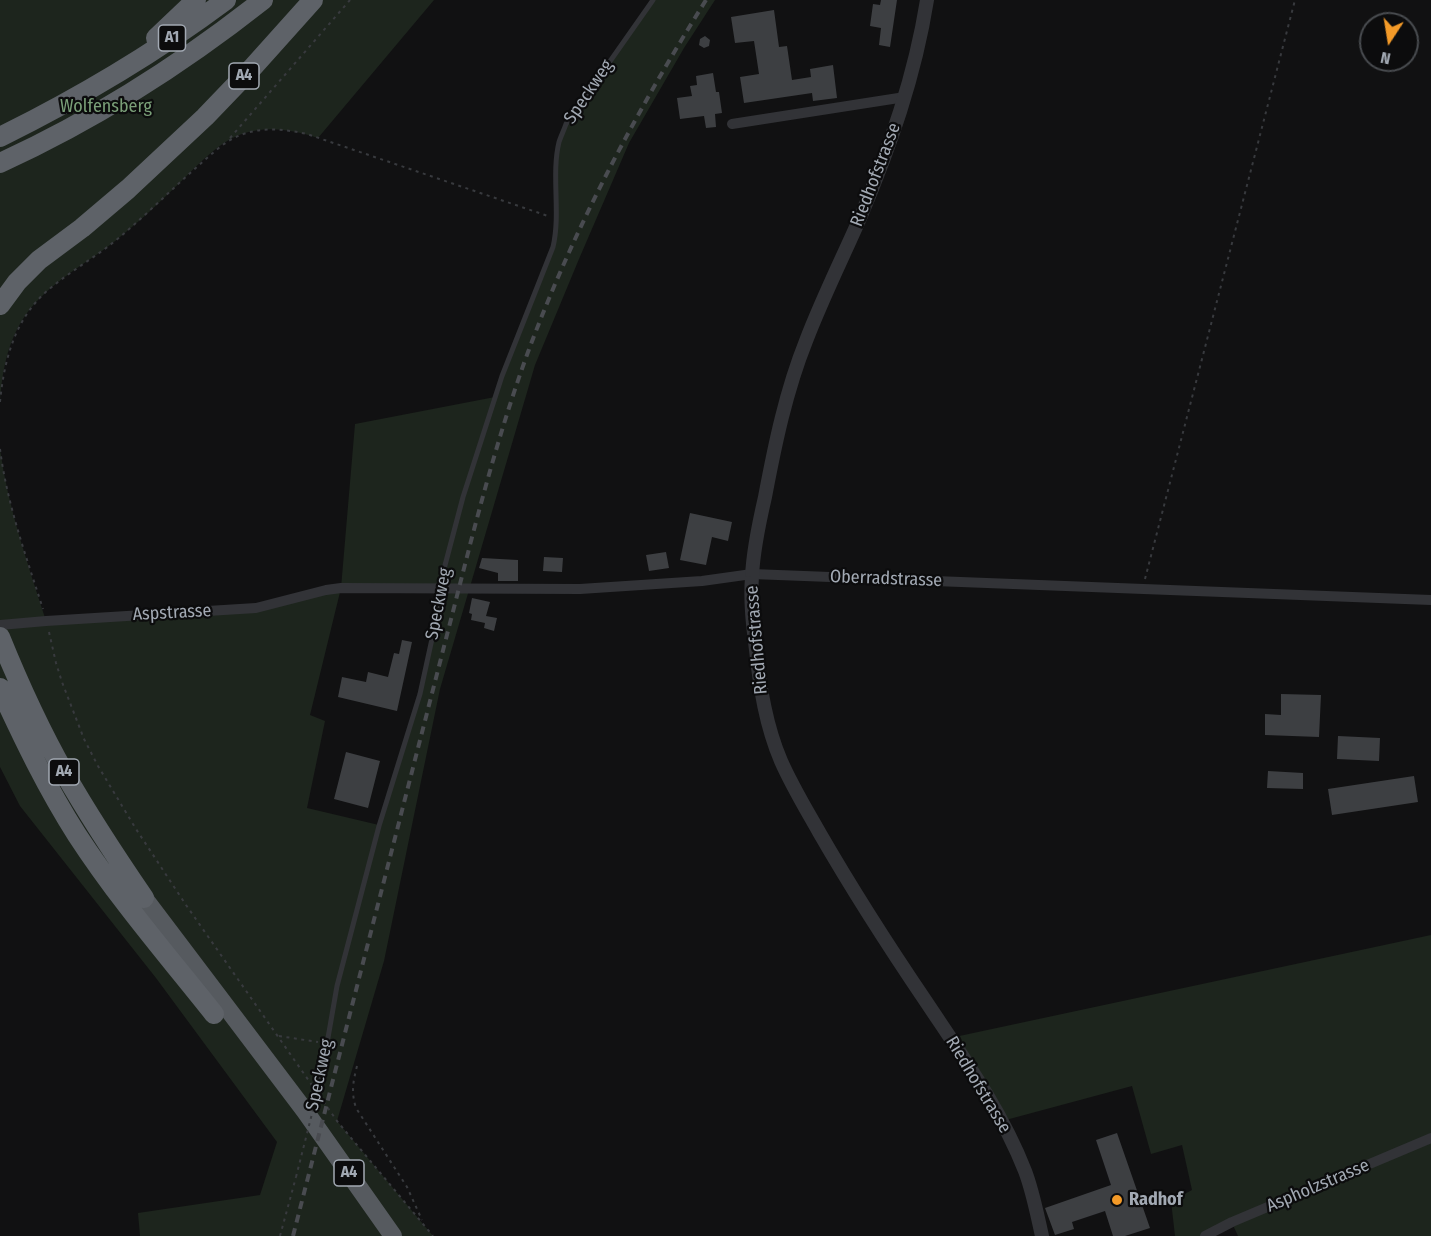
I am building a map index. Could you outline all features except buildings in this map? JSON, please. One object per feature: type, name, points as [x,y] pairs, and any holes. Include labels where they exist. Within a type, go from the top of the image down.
[{"type":"highway","points":[[117,74],[196,0]]},
{"type":"highway","name":"A1","points":[[0,137],[117,74],[225,0]]},
{"type":"highway","name":"A1","points":[[0,163],[74,126],[134,91],[193,52],[263,0]]},
{"type":"highway","name":"A4","points":[[0,305],[17,282],[39,260],[120,196],[205,117],[313,0]]},
{"type":"highway","name":"A4","points":[[0,637],[25,696],[60,765],[95,824],[144,898],[298,1102],[393,1236]]},
{"type":"highway","name":"A4","points":[[0,688],[54,796],[110,882],[297,1117],[383,1236]]},
{"type":"street","name":"Riedhofstrasse","points":[[927,0],[919,44],[892,136],[870,194],[811,328],[793,377],[774,453],[755,546],[752,574],[753,616],[761,690],[770,732],[782,762],[866,912],[996,1110],[1025,1173],[1035,1201],[1042,1236]]},
{"type":"street","points":[[732,124],[905,97]]},
{"type":"street","name":"Oberradstrasse","points":[[341,588],[602,588],[702,581],[752,574],[1431,600]]},
{"type":"street","name":"Aspstrasse","points":[[0,625],[256,608],[341,588]]},
{"type":"street","name":"Aspholzstrasse","points":[[1205,1236],[1232,1222],[1431,1138]]},
{"type":"lane","name":"Speckweg","points":[[321,1078],[337,986],[380,826],[420,694],[435,625],[440,588],[463,497],[495,397],[553,247],[557,219],[557,151],[563,132],[572,116],[653,0]]},
{"type":"path","points":[[0,402],[10,347],[22,320],[33,305],[63,278],[119,238],[230,139],[350,0]]},
{"type":"path","points":[[1142,590],[1295,0]]},
{"type":"path","points":[[230,139],[242,133],[270,129],[307,134],[557,219]]},
{"type":"path","points":[[0,449],[11,509],[46,621],[56,663],[84,739],[98,766],[160,867],[337,1121],[433,1236]]},
{"type":"path","points":[[277,1036],[314,1041]]},
{"type":"path","points":[[357,1066],[352,1085],[356,1108],[404,1180],[423,1223]]},
{"type":"path","name":"Speckweg","points":[[280,1236],[321,1078]]},
{"type":"green space","name":"Wolfensberg","points":[[0,0],[434,0],[318,138],[271,129],[251,131],[232,138],[203,160],[157,205],[108,247],[68,274],[44,294],[23,319],[13,338],[4,370],[0,402]]},
{"type":"green space","points":[[653,0],[715,0],[684,48],[629,143],[535,365],[440,689],[384,961],[337,1121],[433,1236],[140,1236],[138,1213],[260,1195],[277,1142],[156,978],[20,806],[0,767],[0,449],[13,514],[46,621],[244,609],[341,588],[355,424],[495,397],[553,247],[557,151],[566,124]],"holes":[[[341,588],[439,588],[420,694],[379,825],[307,808],[325,721],[310,715]]]},
{"type":"green space","points":[[1431,935],[1431,1236],[1238,1236],[1232,1223],[1205,1236],[1175,1236],[1171,1201],[1192,1190],[1182,1145],[1151,1154],[1132,1086],[1002,1121],[950,1038]]},
{"type":"railway","points":[[293,1236],[474,529],[518,381],[546,306],[586,216],[631,128],[706,0]]},
{"type":"place","name":"Radhof","points":[[1117,1200]]}]
